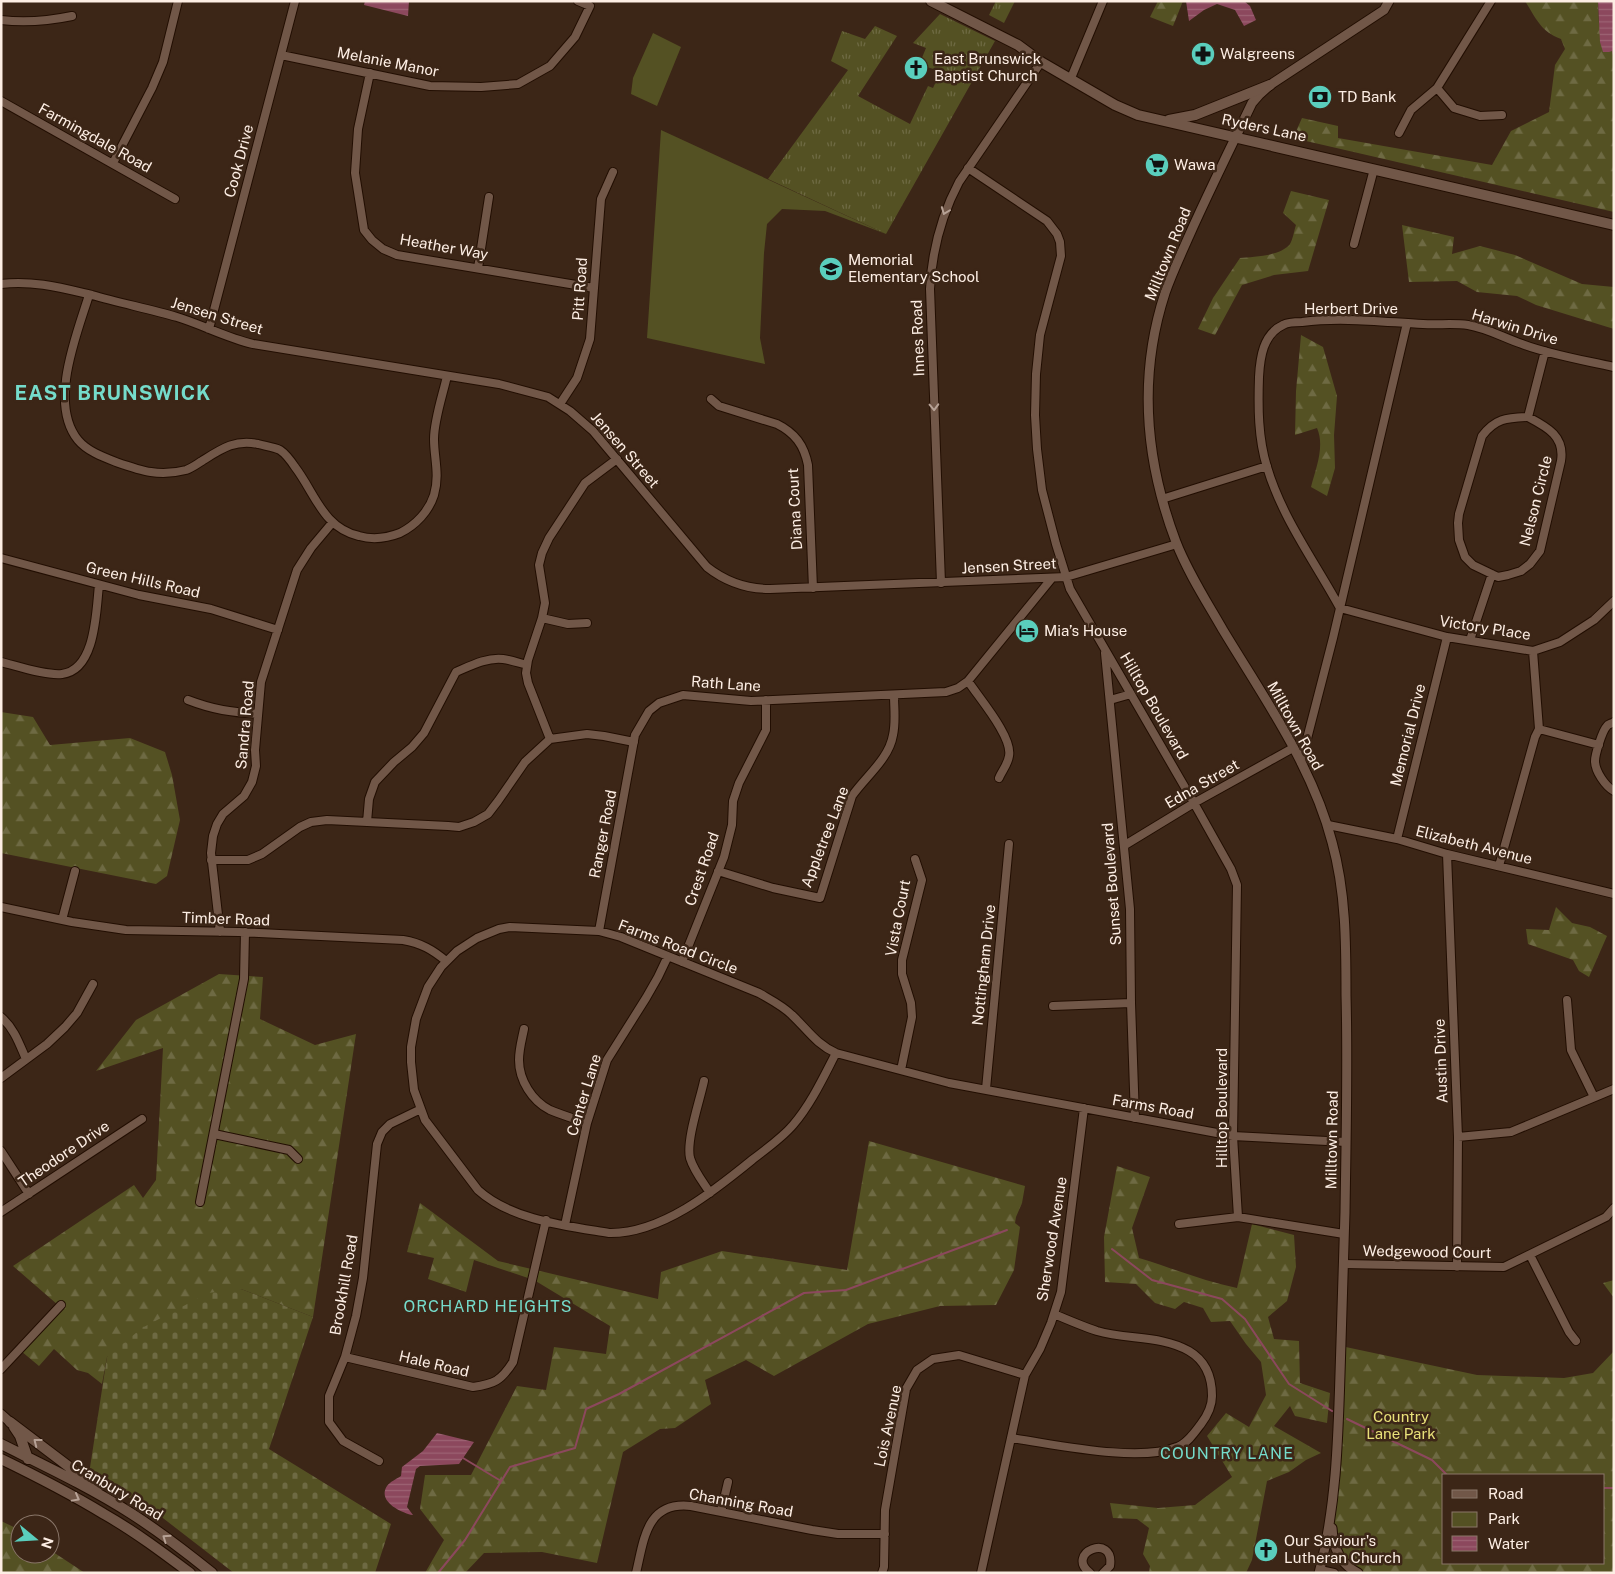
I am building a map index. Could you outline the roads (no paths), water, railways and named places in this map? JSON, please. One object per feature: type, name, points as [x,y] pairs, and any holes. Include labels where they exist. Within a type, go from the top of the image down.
[{"type":"main road","name":"Ryders Lane","points":[[931,1],[1018,45],[1041,62],[1115,105],[1138,115],[1614,225]]},
{"type":"main road","points":[[1166,121],[1195,115],[1270,85]]},
{"type":"main road","points":[[10,1422],[20,1436],[26,1456],[35,1470],[52,1484]]},
{"type":"main road","points":[[10,1422],[132,1514]]},
{"type":"main road","name":"Cranbury Road","points":[[1,1444],[64,1475],[132,1514],[212,1573]]},
{"type":"main road","name":"Cranbury Road","points":[[1,1459],[52,1484],[105,1514],[190,1573]]},
{"type":"street","points":[[114,163],[163,62],[178,1]]},
{"type":"street","name":"Cook Drive","points":[[210,329],[295,1]]},
{"type":"street","name":"Melanie Manor","points":[[281,55],[430,86],[481,87],[518,84],[550,66],[575,37],[590,6],[578,1]]},
{"type":"street","points":[[1071,78],[1104,1]]},
{"type":"street","name":"Milltown Road","points":[[1320,1571],[1332,1518],[1339,1408],[1344,1234],[1347,1060],[1346,939],[1339,870],[1328,825],[1318,796],[1293,748],[1204,597],[1177,544],[1162,499],[1154,462],[1149,426],[1148,375],[1159,314],[1174,269],[1207,195],[1252,103],[1270,85],[1384,10],[1389,1]]},
{"type":"street","points":[[1400,133],[1411,110],[1437,88],[1491,1]]},
{"type":"street","points":[[1,20],[23,22],[51,21],[72,16]]},
{"type":"street","name":"Innes Road","points":[[941,583],[930,289],[934,245],[948,202],[968,168],[1041,62]]},
{"type":"street","name":"Heather Way","points":[[370,73],[358,129],[355,173],[364,230],[372,240],[384,249],[398,254],[594,288]]},
{"type":"street","points":[[1437,88],[1454,108],[1480,116],[1502,115]]},
{"type":"street","name":"Farmingdale Road","points":[[1,101],[175,199]]},
{"type":"street","name":"Hilltop Boulevard","points":[[968,168],[1047,221],[1053,227],[1060,242],[1061,256],[1040,335],[1036,374],[1036,415],[1037,449],[1042,490],[1066,577],[1070,589],[1231,869],[1238,885],[1233,1136],[1238,1217]]},
{"type":"street","points":[[1354,244],[1374,169]]},
{"type":"street","name":"Pitt Road","points":[[560,404],[577,378],[590,339],[600,199],[614,172]]},
{"type":"street","points":[[478,268],[489,197]]},
{"type":"street","name":"Jensen Street","points":[[1,284],[20,282],[40,283],[177,318],[253,344],[518,388],[548,398],[570,410],[593,431],[701,561],[715,573],[732,582],[750,588],[813,588],[1066,577],[1177,544]]},
{"type":"street","points":[[89,295],[67,370],[64,402],[71,427],[77,439],[84,446],[104,458],[146,472],[160,474],[190,469],[222,448],[244,442],[280,450],[289,458],[320,508],[332,522],[350,534],[363,537],[376,538],[402,532],[413,525],[430,504],[436,486],[437,473],[434,438],[447,376]]},
{"type":"street","name":"Herbert Drive","points":[[1301,762],[1340,608],[1407,323],[1313,320],[1284,324],[1272,332],[1264,346],[1260,363],[1259,423],[1266,466],[1285,512],[1340,608]]},
{"type":"street","name":"Harwin Drive","points":[[1407,323],[1469,325],[1545,351],[1614,367]]},
{"type":"street","points":[[1470,640],[1492,574],[1473,565],[1465,557],[1459,540],[1459,514],[1482,436],[1495,422],[1504,419],[1528,417],[1545,351]]},
{"type":"street","name":"Diana Court","points":[[711,399],[719,406],[786,428],[794,434],[803,446],[808,465],[813,588]]},
{"type":"street","name":"Nelson Circle","points":[[1492,574],[1498,577],[1521,571],[1530,564],[1540,550],[1546,532],[1562,452],[1557,437],[1547,427],[1528,417]]},
{"type":"street","points":[[550,738],[528,684],[526,673],[545,603],[539,565],[549,538],[585,483],[617,459]]},
{"type":"street","points":[[1162,499],[1266,466]]},
{"type":"street","name":"Sandra Road","points":[[220,932],[211,860],[211,841],[217,824],[228,810],[244,796],[254,777],[260,682],[297,570],[311,548],[332,522]]},
{"type":"street","name":"Green Hills Road","points":[[1,558],[139,595],[211,610],[278,630]]},
{"type":"street","name":"Rath Lane","points":[[634,742],[642,722],[649,711],[659,703],[683,695],[751,701],[946,692],[958,688],[968,681],[1052,578]]},
{"type":"street","points":[[1,662],[53,674],[70,672],[79,665],[86,656],[91,644],[100,585]]},
{"type":"street","name":"Victory Place","points":[[1340,608],[1447,637],[1533,651],[1560,642],[1594,620],[1614,601]]},
{"type":"street","points":[[542,618],[568,624],[587,623]]},
{"type":"street","name":"Memorial Drive","points":[[1397,839],[1447,637]]},
{"type":"street","name":"Sunset Boulevard","points":[[1105,650],[1130,909],[1135,1118]]},
{"type":"street","points":[[1499,866],[1535,737],[1539,729],[1533,651]]},
{"type":"street","points":[[367,822],[369,799],[376,782],[424,733],[456,672],[483,661],[502,658],[527,665]]},
{"type":"street","points":[[968,681],[1006,736],[1009,757],[999,778]]},
{"type":"street","points":[[1110,700],[1130,694]]},
{"type":"street","name":"Appletree Lane","points":[[718,871],[773,888],[820,898],[852,796],[885,756],[891,744],[894,732],[894,695]]},
{"type":"street","points":[[188,700],[210,708],[258,714]]},
{"type":"street","name":"Crest Road","points":[[682,962],[729,839],[734,801],[739,783],[766,730],[766,700]]},
{"type":"street","points":[[1614,722],[1606,726],[1595,761],[1600,776],[1609,788],[1614,791]]},
{"type":"street","points":[[1539,729],[1599,745]]},
{"type":"street","points":[[211,860],[248,860],[262,854],[300,827],[311,822],[327,820],[464,826],[492,810],[525,762],[550,738],[587,734],[634,742]]},
{"type":"street","name":"Ranger Road","points":[[599,931],[634,742]]},
{"type":"street","name":"Edna Street","points":[[1125,846],[1194,804],[1293,748]]},
{"type":"street","name":"Elizabeth Avenue","points":[[1328,825],[1397,839],[1447,854],[1614,894]]},
{"type":"street","name":"Nottingham Drive","points":[[986,1089],[1009,844]]},
{"type":"street","name":"Austin Drive","points":[[1447,854],[1458,1136],[1457,1267]]},
{"type":"street","name":"Vista Court","points":[[901,1070],[912,1017],[911,1003],[902,974],[902,960],[922,880],[915,859]]},
{"type":"street","points":[[62,920],[75,871]]},
{"type":"street","name":"Timber Road","points":[[1,907],[100,927],[126,930],[245,932],[403,940],[433,950],[446,961]]},
{"type":"street","name":"Farms Road Circle","points":[[836,1053],[811,1100],[791,1127],[694,1204],[670,1217],[642,1228],[617,1233],[565,1225],[514,1211],[489,1200],[478,1190],[425,1120],[412,1076],[410,1062],[416,1019],[428,987],[446,961],[457,951],[487,933],[510,927],[599,931],[621,937],[760,993],[778,1003],[792,1014],[824,1048],[836,1053],[949,1083],[986,1089]]},
{"type":"street","points":[[200,1202],[244,979],[245,932]]},
{"type":"street","name":"Center Lane","points":[[565,1225],[587,1123],[607,1060],[646,998],[668,956]]},
{"type":"street","points":[[1,1078],[47,1044],[65,1027],[77,1013],[93,984]]},
{"type":"street","points":[[1567,1000],[1571,1050],[1594,1097]]},
{"type":"street","points":[[1053,1006],[1131,1003]]},
{"type":"street","points":[[1,1017],[16,1035],[26,1059]]},
{"type":"street","points":[[524,1029],[519,1054],[519,1066],[522,1078],[528,1089],[539,1103],[550,1110],[587,1123]]},
{"type":"street","points":[[704,1081],[690,1140],[689,1152],[696,1172],[710,1193]]},
{"type":"street","points":[[1458,1136],[1511,1132],[1614,1088]]},
{"type":"street","name":"Farms Road","points":[[986,1089],[1233,1136],[1346,1142]]},
{"type":"street","name":"Sherwood Avenue","points":[[981,1573],[1025,1375],[1040,1349],[1061,1292],[1084,1108]]},
{"type":"street","name":"Brookhill Road","points":[[379,1461],[343,1441],[329,1422],[329,1396],[345,1357],[356,1316],[363,1278],[377,1144],[382,1132],[390,1124],[421,1109]]},
{"type":"street","name":"Theodore Drive","points":[[1,1212],[142,1119]]},
{"type":"street","points":[[214,1134],[289,1150],[298,1159]]},
{"type":"street","points":[[1,1151],[29,1194]]},
{"type":"street","name":"Wedgewood Court","points":[[1343,1264],[1504,1267],[1606,1218],[1614,1208]]},
{"type":"street","points":[[1179,1224],[1238,1217],[1344,1234]]},
{"type":"street","name":"Hale Road","points":[[345,1357],[473,1387],[490,1385],[506,1374],[513,1362],[546,1220]]},
{"type":"street","points":[[1530,1255],[1569,1332],[1576,1341]]},
{"type":"street","points":[[1,1369],[61,1305]]},
{"type":"street","points":[[1011,1438],[1093,1450],[1133,1453],[1163,1452],[1179,1447],[1195,1432],[1206,1417],[1212,1402],[1212,1384],[1207,1368],[1190,1352],[1170,1342],[1098,1331],[1054,1314]]},
{"type":"street","name":"Lois Avenue","points":[[882,1573],[884,1567],[885,1510],[906,1389],[917,1370],[933,1359],[959,1356],[1025,1375]]},
{"type":"street","points":[[1,1414],[10,1422]]},
{"type":"street","points":[[722,1512],[728,1482]]},
{"type":"street","name":"Channing Road","points":[[636,1573],[649,1524],[660,1512],[674,1506],[683,1505],[838,1534],[885,1534]]},
{"type":"street","points":[[1332,1518],[1333,1541],[1340,1559],[1358,1573]]},
{"type":"street","points":[[1090,1573],[1085,1567],[1084,1558],[1088,1551],[1095,1547],[1104,1549],[1110,1556],[1110,1566],[1103,1573]]},
{"type":"street","points":[[1320,1571],[1334,1573]]},
{"type":"water","points":[[365,1],[409,1],[408,16],[364,5]]},
{"type":"water","points":[[1186,1],[1244,1],[1250,6],[1256,20],[1244,26],[1235,10],[1217,4],[1204,10],[1189,21]]},
{"type":"water","points":[[1598,1],[1614,1],[1614,59],[1612,51],[1603,52],[1600,42]]},
{"type":"water","points":[[437,1433],[474,1442],[459,1464],[420,1466],[416,1469],[407,1507],[413,1515],[402,1512],[385,1497],[387,1486],[401,1476],[402,1467],[423,1451]]},
{"type":"waterway","points":[[438,1573],[465,1540],[510,1467],[575,1448],[586,1409],[619,1394],[804,1293],[846,1290],[1007,1230]]},
{"type":"waterway","points":[[1112,1249],[1152,1280],[1222,1299],[1245,1319],[1289,1384],[1332,1411]]},
{"type":"waterway","points":[[1347,1419],[1432,1460],[1446,1474]]},
{"type":"waterway","points":[[463,1458],[501,1481]]},
{"type":"waterway","points":[[1605,1488],[1614,1488]]},
{"type":"place","name":"Walgreens","points":[[1203,54]]},
{"type":"place","name":"East Brunswick Baptist Church","points":[[916,68]]},
{"type":"place","name":"TD Bank","points":[[1320,97]]},
{"type":"place","name":"Wawa","points":[[1157,165]]},
{"type":"place","name":"Memorial Elementary School","points":[[831,269]]},
{"type":"place","name":"Mia’s House","points":[[1027,631]]},
{"type":"place","name":"Our Saviour's Lutheran Church","points":[[1266,1550]]},
{"type":"district","name":"EAST BRUNSWICK","points":[[113,393]]},
{"type":"district","name":"ORCHARD HEIGHTS","points":[[488,1306]]},
{"type":"district","name":"COUNTRY LANE","points":[[1227,1453]]},
{"type":"park label","name":"Country Lane Park","points":[[1401,1426]]}]
